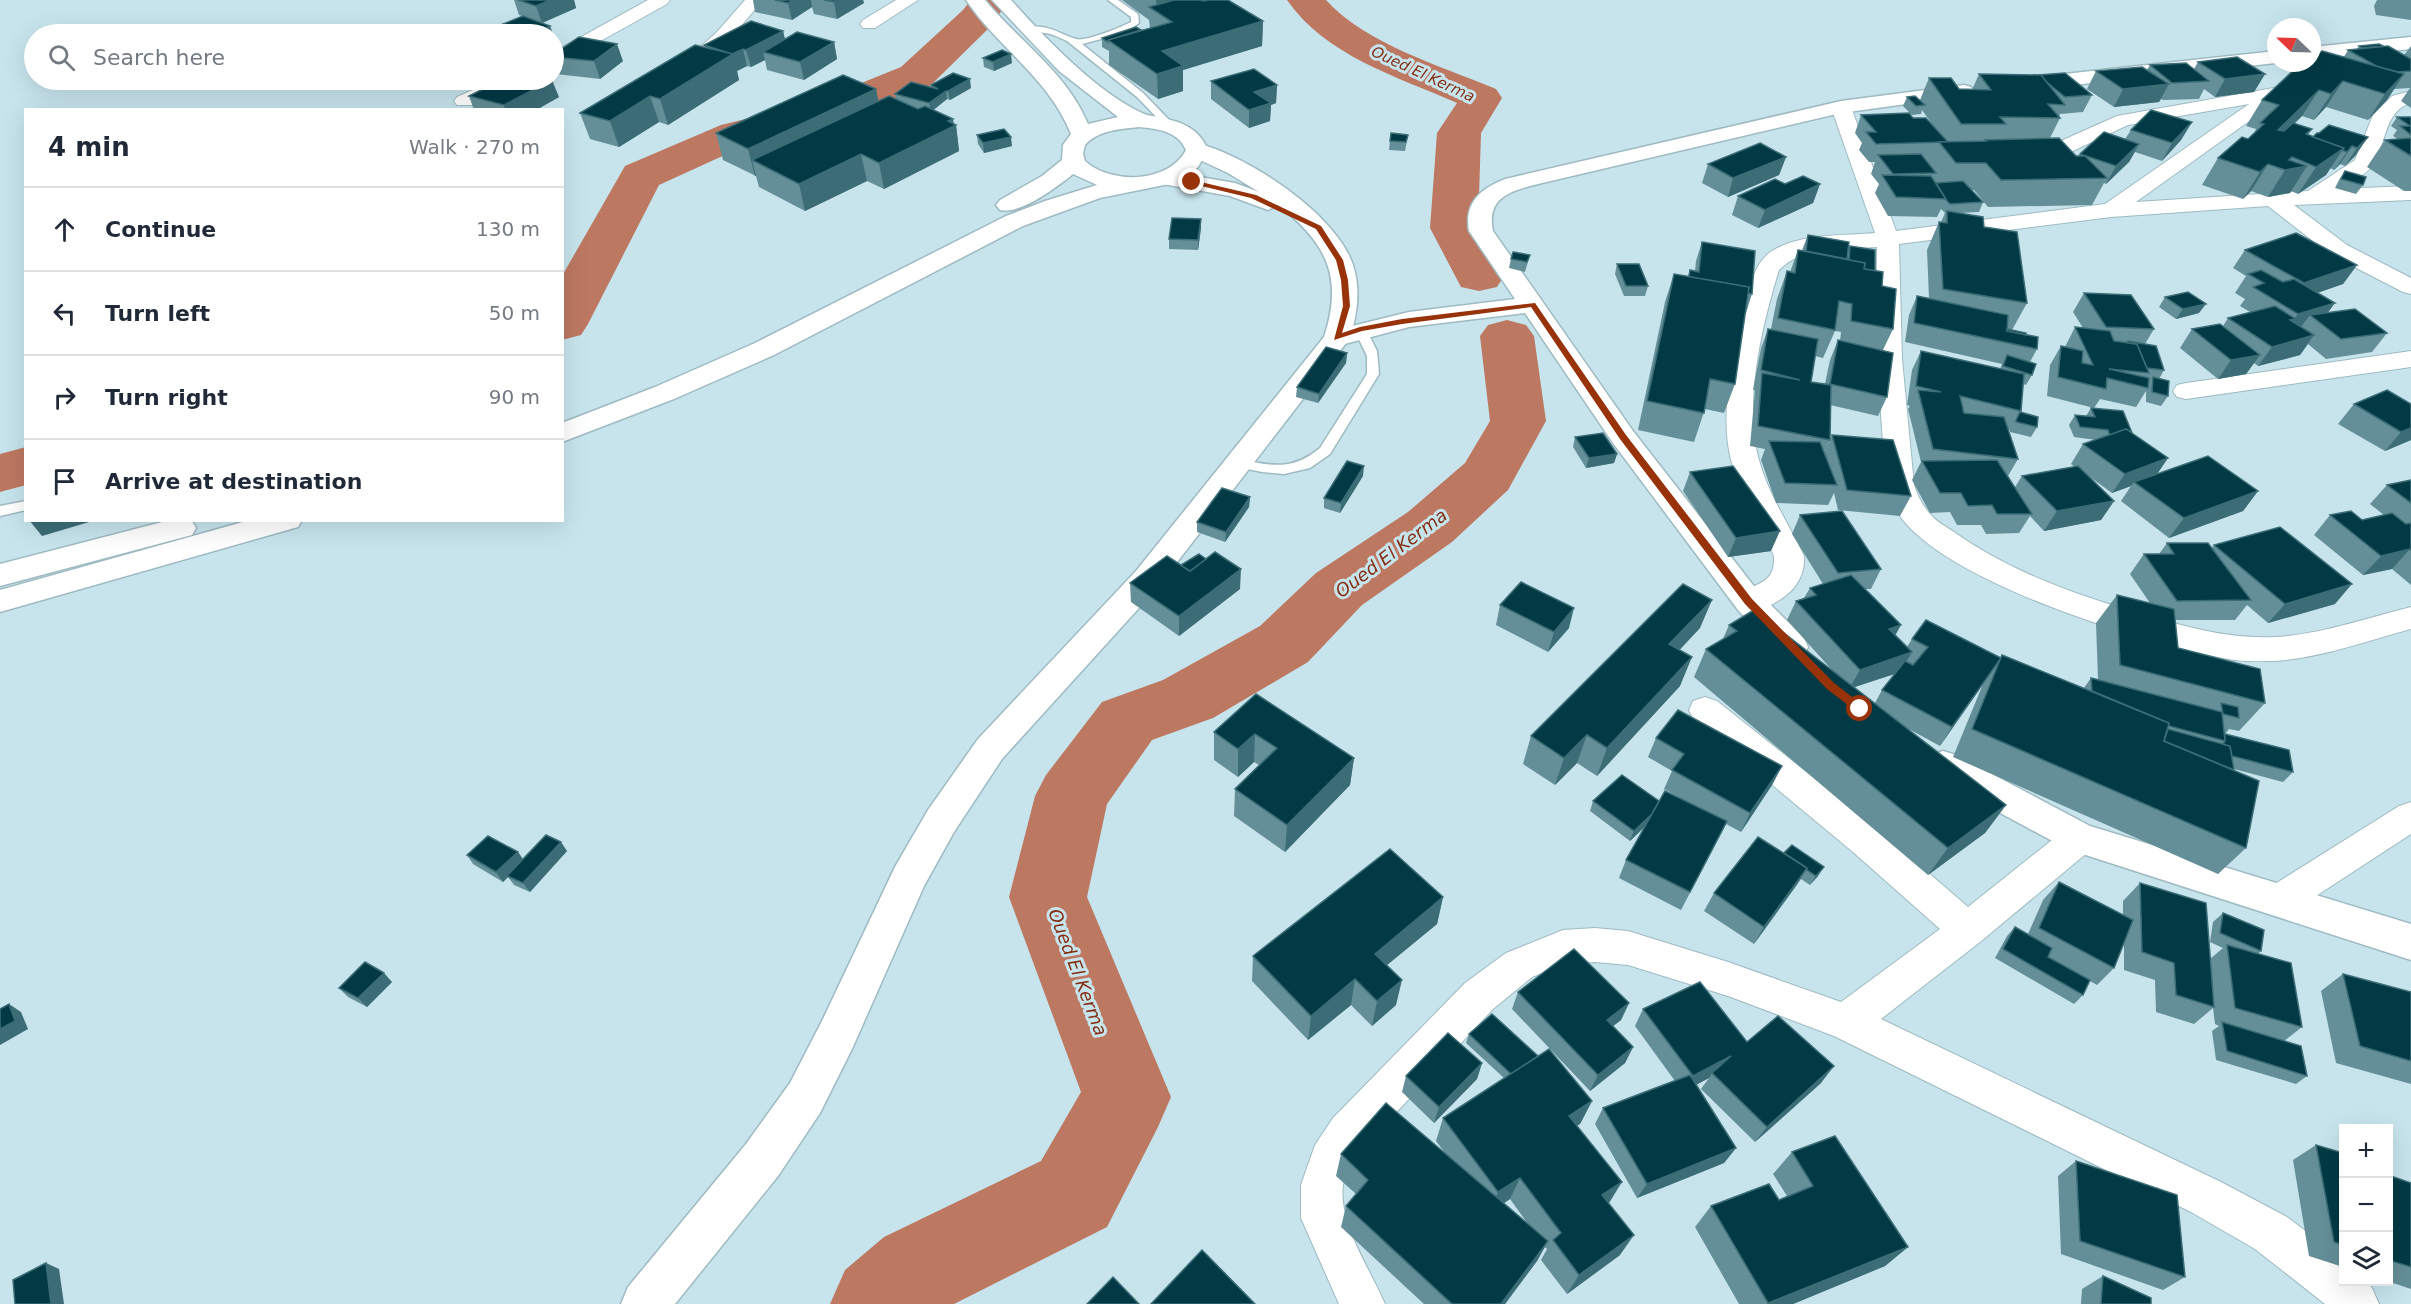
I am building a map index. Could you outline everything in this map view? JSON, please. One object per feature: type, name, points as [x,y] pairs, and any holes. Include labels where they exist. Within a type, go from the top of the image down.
[{"type":"main road","points":[[975,0],[990,21],[1063,94],[1082,136]]},
{"type":"main road","points":[[1001,0],[1084,84],[1140,121]]},
{"type":"main road","points":[[2334,51],[2411,43]]},
{"type":"main road","points":[[1816,672],[1749,602],[1623,437],[1482,231],[1478,221],[1479,211],[1493,193],[1527,180],[1841,107],[2267,58]]},
{"type":"main road","points":[[1133,183],[1100,179],[1087,174],[1074,162],[1071,151],[1074,143],[1082,136],[1107,124],[1140,121],[1169,125],[1189,136],[1197,150],[1189,166],[1166,178]]},
{"type":"main road","points":[[1197,150],[1248,174],[1301,212],[1318,228],[1339,260],[1345,280],[1348,334]]},
{"type":"main road","points":[[564,410],[687,361],[779,319],[1019,199],[1050,181],[1074,162]]},
{"type":"main road","points":[[564,432],[643,403],[740,360],[1019,219],[1081,196],[1133,183],[1166,178],[1235,190],[1253,196],[1318,228]]},
{"type":"main road","points":[[645,1304],[762,1160],[805,1098],[837,1035],[908,879],[941,820],[990,749],[1147,579],[1238,463],[1348,334],[1533,304]]},
{"type":"main road","points":[[0,575],[199,522]]},
{"type":"main road","points":[[0,601],[280,522]]},
{"type":"main road","points":[[1918,749],[2035,816],[2080,837],[2411,942]]},
{"type":"street","points":[[564,53],[661,0]]},
{"type":"street","points":[[675,75],[712,48],[754,0]]},
{"type":"street","points":[[869,24],[909,0]]},
{"type":"street","points":[[2321,60],[2334,51]]},
{"type":"street","points":[[2007,163],[2054,152],[2104,127],[2124,120],[2286,87],[2111,210]]},
{"type":"street","points":[[464,101],[488,90]]},
{"type":"street","points":[[2364,163],[2379,119],[2396,96]]},
{"type":"street","points":[[1841,107],[1861,169],[1888,239],[1889,359],[1900,484],[1908,506],[1922,524],[1967,556],[2032,588],[2108,616],[2189,639],[2231,648],[2275,649],[2318,642],[2411,618]]},
{"type":"street","points":[[2313,197],[2364,163],[2387,160]]},
{"type":"street","points":[[1861,169],[1884,168]]},
{"type":"street","points":[[1749,602],[1778,587],[1785,580],[1790,565],[1785,547],[1744,457],[1740,428],[1740,399],[1768,268],[1780,256],[1808,245],[1888,239],[2111,210],[2272,199],[2411,193]]},
{"type":"street","points":[[2272,199],[2339,250],[2411,287]]},
{"type":"street","points":[[2186,391],[2411,359]]},
{"type":"street","points":[[1705,710],[1866,841],[1967,930]]},
{"type":"street","points":[[2280,900],[2411,816]]},
{"type":"street","points":[[1846,1022],[1967,930],[2080,837]]},
{"type":"street","points":[[1362,1304],[1323,1218],[1322,1185],[1330,1160],[1348,1132],[1479,996],[1519,965],[1563,947],[1595,945],[1628,948],[1728,979],[1846,1022],[2186,1187],[2271,1233],[2334,1281],[2356,1304]]},
{"type":"lane","points":[[1075,43],[1120,32],[1135,23],[1136,20],[1132,13],[1112,0]]},
{"type":"lane","points":[[1030,30],[1057,33],[1075,43],[1140,95],[1169,125]]},
{"type":"lane","points":[[1238,463],[1279,470],[1299,468],[1315,461],[1325,451],[1373,374],[1375,366],[1371,346],[1348,334]]},
{"type":"lane","points":[[0,511],[24,505]]},
{"type":"building","points":[[518,0],[551,0],[536,6]]},
{"type":"building","points":[[775,0],[793,0],[788,3]]},
{"type":"building","points":[[1174,0],[1228,0],[1263,21],[1162,51],[1183,66],[1157,74],[1108,40],[1172,22],[1149,7]]},
{"type":"building","points":[[523,16],[545,24],[503,24]]},
{"type":"building","points":[[751,21],[783,31],[746,50],[732,54],[704,45]]},
{"type":"building","points":[[1136,27],[1141,30],[1108,40],[1108,42],[1102,38]]},
{"type":"building","points":[[797,32],[834,42],[800,62],[763,52]]},
{"type":"building","points":[[579,37],[617,44],[594,61],[564,58],[564,47]]},
{"type":"building","points":[[2379,44],[2383,46],[2362,48],[2359,46]]},
{"type":"building","points":[[695,45],[733,54],[660,99],[650,96],[610,121],[580,113]]},
{"type":"building","points":[[2388,46],[2411,59],[2411,71],[2398,72],[2378,67],[2348,50]]},
{"type":"building","points":[[1002,50],[1011,54],[993,62],[983,58]]},
{"type":"building","points":[[2321,52],[2404,74],[2385,94],[2343,81],[2331,94],[2319,90],[2278,130],[2284,131],[2293,123],[2312,129],[2306,134],[2344,148],[2316,167],[2292,157],[2289,160],[2307,166],[2285,170],[2268,164],[2260,172],[2218,158],[2242,137],[2248,139],[2264,124],[2260,123],[2279,105],[2262,100],[2292,72],[2321,72]]},
{"type":"building","points":[[2237,57],[2265,74],[2225,79],[2198,62]]},
{"type":"building","points":[[2186,63],[2209,81],[2172,83],[2150,65]]},
{"type":"building","points":[[2142,67],[2169,84],[2123,89],[2096,71]]},
{"type":"building","points":[[1254,69],[1277,85],[1254,92],[1271,103],[1249,110],[1211,81]]},
{"type":"building","points":[[953,73],[970,79],[929,103],[895,94],[911,82],[938,89],[931,85]]},
{"type":"building","points":[[2065,73],[2092,95],[2065,97],[2041,75],[2038,75]]},
{"type":"building","points":[[1979,74],[2041,75],[2065,105],[2048,104],[2060,118],[2000,117],[2006,124],[1961,124],[1929,78],[1951,78],[1959,89],[1991,90]]},
{"type":"building","points":[[843,75],[876,89],[748,149],[716,133]]},
{"type":"building","points":[[481,90],[533,90],[504,105],[469,96]]},
{"type":"building","points":[[889,96],[918,109],[925,106],[953,119],[948,121],[956,125],[879,163],[861,154],[799,184],[752,160]]},
{"type":"building","points":[[1915,96],[1925,105],[1916,106],[1907,97]]},
{"type":"building","points":[[2151,110],[2192,122],[2172,143],[2131,130]]},
{"type":"building","points":[[1909,113],[1913,118],[1926,118],[1948,142],[1876,144],[1866,132],[1876,132],[1861,115]]},
{"type":"building","points":[[2397,117],[2411,117],[2411,135],[2400,126],[2410,126]]},
{"type":"building","points":[[2329,125],[2368,137],[2357,148],[2352,146],[2347,152],[2342,150],[2344,148],[2313,137]]},
{"type":"building","points":[[1004,129],[1011,137],[983,143],[977,135]]},
{"type":"building","points":[[2104,132],[2139,144],[2116,166],[2080,154]]},
{"type":"building","points":[[1391,133],[1408,135],[1406,142],[1390,141]]},
{"type":"building","points":[[2059,138],[2076,156],[2085,156],[2107,178],[2001,180],[1986,163],[1956,163],[1939,142],[1986,141]]},
{"type":"building","points":[[2411,138],[2411,156],[2385,140]]},
{"type":"building","points":[[1760,143],[1786,157],[1733,178],[1708,164]]},
{"type":"building","points":[[1921,154],[1936,173],[1893,174],[1878,155]]},
{"type":"building","points":[[2345,171],[2366,177],[2363,185],[2341,179]]},
{"type":"building","points":[[1882,175],[1931,176],[1946,199],[1896,197]]},
{"type":"building","points":[[1803,176],[1820,184],[1765,210],[1738,196],[1775,179],[1785,184]]},
{"type":"building","points":[[1963,181],[1983,202],[1950,204],[1936,183]]},
{"type":"building","points":[[1947,211],[1983,217],[1984,227],[2017,232],[2027,303],[1943,289],[1939,222],[1947,223]]},
{"type":"building","points":[[1172,218],[1201,219],[1198,240],[1169,239]]},
{"type":"building","points":[[2296,233],[2357,265],[2304,283],[2245,250]]},
{"type":"building","points":[[1808,235],[1849,242],[1847,259],[1806,251]]},
{"type":"building","points":[[1702,242],[1755,251],[1752,294],[1748,293],[1749,287],[1689,277],[1690,270],[1699,272]]},
{"type":"building","points":[[1850,246],[1875,250],[1875,271],[1864,269],[1865,263],[1849,260]]},
{"type":"building","points":[[1798,250],[1865,263],[1864,269],[1883,272],[1882,286],[1896,289],[1893,329],[1851,321],[1852,304],[1839,301],[1835,330],[1778,318],[1787,271],[1795,273]]},
{"type":"building","points":[[1513,252],[1530,255],[1527,262],[1511,259]]},
{"type":"building","points":[[1617,264],[1639,264],[1648,286],[1626,286]]},
{"type":"building","points":[[2261,270],[2283,282],[2294,279],[2335,303],[2298,314],[2253,287],[2264,283],[2248,274]]},
{"type":"building","points":[[1674,274],[1749,287],[1735,384],[1710,379],[1704,413],[1647,401]]},
{"type":"building","points":[[2188,292],[2206,304],[2183,309],[2165,297]]},
{"type":"building","points":[[2084,293],[2131,295],[2154,329],[2106,327]]},
{"type":"building","points":[[1917,296],[2008,315],[2007,331],[2038,337],[2037,349],[1914,323]]},
{"type":"building","points":[[2275,306],[2296,319],[2290,320],[2314,335],[2272,347],[2228,318]]},
{"type":"building","points":[[2355,309],[2387,333],[2341,339],[2310,315]]},
{"type":"building","points":[[2220,324],[2260,355],[2231,360],[2192,329]]},
{"type":"building","points":[[2075,327],[2110,331],[2114,341],[2137,344],[2149,373],[2109,369],[2149,378],[2148,388],[2107,378],[2106,389],[2058,377],[2061,346],[2083,351],[2082,363],[2093,365]]},
{"type":"building","points":[[1768,329],[1818,339],[1811,382],[1831,385],[1830,440],[1758,426],[1762,373],[1800,380],[1761,370]]},
{"type":"building","points":[[2007,329],[2026,333],[2026,335],[2007,331]]},
{"type":"building","points":[[1838,340],[1893,353],[1887,397],[1830,384]]},
{"type":"building","points":[[2128,341],[2156,346],[2164,370],[2147,368],[2137,344],[2128,343]]},
{"type":"building","points":[[1326,347],[1347,353],[1319,394],[1297,387]]},
{"type":"building","points":[[1921,351],[2024,374],[2021,411],[1960,396],[1964,413],[2004,417],[2018,459],[1933,449],[1918,390],[1941,392],[1916,386]]},
{"type":"building","points":[[2007,355],[2036,364],[2032,375],[2003,366]]},
{"type":"building","points":[[2153,377],[2169,381],[2168,396],[2152,392]]},
{"type":"building","points":[[2387,390],[2411,404],[2411,428],[2401,432],[2354,404]]},
{"type":"building","points":[[2091,408],[2123,411],[2132,433],[2126,429],[2110,435],[2108,430],[2080,427],[2075,415],[2095,417]]},
{"type":"building","points":[[2020,412],[2038,417],[2037,427],[2016,422]]},
{"type":"building","points":[[2126,429],[2168,458],[2125,474],[2083,444]]},
{"type":"building","points":[[1603,433],[1617,454],[1589,458],[1575,437]]},
{"type":"building","points":[[1832,435],[1893,440],[1911,496],[1847,490]]},
{"type":"building","points":[[1769,441],[1820,442],[1837,485],[1785,483]]},
{"type":"building","points":[[2208,456],[2258,491],[2184,518],[2134,482]]},
{"type":"building","points":[[1997,460],[2032,514],[1997,514],[1992,505],[1968,506],[1961,493],[1940,493],[1922,461]]},
{"type":"building","points":[[1347,461],[1364,466],[1341,503],[1324,498]]},
{"type":"building","points":[[1733,466],[1780,531],[1736,538],[1690,472]]},
{"type":"building","points":[[2078,466],[2114,501],[2057,511],[2022,476]]},
{"type":"building","points":[[2411,480],[2411,503],[2387,485]]},
{"type":"building","points":[[1222,488],[1250,497],[1226,532],[1197,522]]},
{"type":"building","points":[[1842,511],[1881,569],[1838,573],[1800,515]]},
{"type":"building","points":[[2351,511],[2362,520],[2392,513],[2406,524],[2411,523],[2411,550],[2381,556],[2330,515]]},
{"type":"building","points":[[2280,527],[2352,584],[2285,604],[2214,545]]},
{"type":"building","points":[[2167,543],[2208,543],[2251,600],[2177,601],[2144,554],[2174,554]]},
{"type":"building","points":[[1215,552],[1241,569],[1179,616],[1130,583],[1167,556],[1190,571]]},
{"type":"building","points":[[1199,554],[1206,559],[1190,571],[1181,565]]},
{"type":"building","points":[[1851,575],[1901,625],[1889,629],[1912,652],[1860,670],[1796,601],[1816,595],[1810,588]]},
{"type":"building","points":[[1521,582],[1574,608],[1554,632],[1500,605]]},
{"type":"building","points":[[1683,584],[1712,600],[1669,644],[1692,657],[1607,748],[1587,735],[1564,758],[1531,736]]},
{"type":"building","points":[[2117,595],[2174,609],[2178,648],[2260,669],[2265,703],[2120,665]]},
{"type":"building","points":[[1754,610],[2006,805],[1948,848],[1706,649],[1737,631],[1729,625]]},
{"type":"building","points":[[1926,620],[2001,658],[1952,727],[1882,690],[1905,661],[1913,665],[1928,647],[1912,639]]},
{"type":"building","points":[[2002,655],[2169,723],[2164,741],[2259,781],[2246,848],[1972,729]]},
{"type":"building","points":[[2091,678],[2222,712],[2225,741],[2169,726],[2169,723],[2092,691]]},
{"type":"building","points":[[1256,694],[1354,758],[1287,825],[1235,789],[1277,748],[1255,734],[1238,749],[1214,732]]},
{"type":"building","points":[[2221,703],[2238,707],[2239,718],[2223,714]]},
{"type":"building","points":[[1678,710],[1782,766],[1750,813],[1672,770],[1684,754],[1656,738]]},
{"type":"building","points":[[2168,729],[2230,746],[2234,770],[2164,741]]},
{"type":"building","points":[[2225,734],[2289,750],[2293,772],[2232,756],[2230,746],[2223,744]]},
{"type":"building","points":[[1622,775],[1659,801],[1652,814],[1634,831],[1593,801]]},
{"type":"building","points":[[1665,791],[1727,821],[1690,892],[1626,860]]},
{"type":"building","points":[[546,835],[561,842],[523,883],[507,876]]},
{"type":"building","points":[[488,836],[518,852],[496,872],[467,855]]},
{"type":"building","points":[[1758,837],[1807,868],[1764,927],[1714,893]]},
{"type":"building","points":[[1792,845],[1824,867],[1816,876],[1784,853]]},
{"type":"building","points":[[1390,849],[1443,897],[1375,954],[1402,980],[1377,1001],[1355,979],[1311,1016],[1253,956]]},
{"type":"building","points":[[2059,882],[2133,920],[2114,968],[2039,928]]},
{"type":"building","points":[[2140,883],[2206,903],[2214,1007],[2176,995],[2174,963],[2142,952]]},
{"type":"building","points":[[2223,913],[2264,930],[2261,951],[2220,933]]},
{"type":"building","points":[[2015,927],[2052,948],[2048,957],[2090,980],[2083,995],[2003,949]]},
{"type":"building","points":[[2227,945],[2291,963],[2302,1027],[2235,1008]]},
{"type":"building","points":[[1574,949],[1629,1003],[1607,1020],[1633,1047],[1598,1075],[1518,992]]},
{"type":"building","points":[[365,962],[384,973],[358,998],[339,988]]},
{"type":"building","points":[[2343,974],[2411,992],[2411,1061],[2360,1046]]},
{"type":"building","points":[[1700,982],[1747,1042],[1778,1016],[1834,1066],[1767,1127],[1712,1073],[1731,1056],[1693,1076],[1643,1009]]},
{"type":"building","points":[[9,1004],[15,1021],[0,1029],[0,1009]]},
{"type":"building","points":[[1492,1014],[1538,1056],[1511,1074],[1469,1034]]},
{"type":"building","points":[[2222,1022],[2301,1046],[2307,1076],[2227,1051]]},
{"type":"building","points":[[1448,1033],[1482,1063],[1439,1107],[1406,1076]]},
{"type":"building","points":[[1549,1049],[1592,1101],[1569,1116],[1622,1182],[1602,1195],[1634,1235],[1579,1275],[1553,1240],[1561,1233],[1520,1178],[1498,1192],[1443,1118]]},
{"type":"building","points":[[1690,1075],[1736,1148],[1647,1184],[1603,1108]]},
{"type":"building","points":[[1386,1103],[1548,1241],[1501,1304],[1452,1304],[1346,1206],[1368,1180],[1341,1154]]},
{"type":"building","points":[[1835,1136],[1908,1247],[1768,1303],[1711,1206],[1769,1184],[1779,1200],[1813,1186],[1792,1152]]},
{"type":"building","points":[[2316,1145],[2339,1152],[2339,1244],[2334,1242]]},
{"type":"building","points":[[2076,1161],[2177,1195],[2185,1277],[2080,1241]]},
{"type":"building","points":[[2393,1177],[2411,1183],[2411,1267],[2393,1262]]},
{"type":"building","points":[[1202,1250],[1255,1304],[1151,1304]]},
{"type":"building","points":[[46,1263],[51,1304],[15,1304],[13,1280]]},
{"type":"building","points":[[2103,1276],[2151,1298],[2151,1304],[2101,1304]]},
{"type":"building","points":[[1113,1277],[1139,1304],[1087,1304]]},
{"type":"waterway","points":[[564,320],[641,176],[736,134],[826,112],[916,76],[977,18],[990,0]]},
{"type":"waterway","name":"Oued El Kerma","points":[[1306,0],[1323,20],[1359,45],[1481,98],[1459,133],[1454,228],[1479,276]]},
{"type":"waterway","name":"Oued El Kerma","points":[[879,1304],[918,1271],[1074,1194],[1127,1097],[1082,988],[1048,897],[1072,796],[1127,721],[1188,699],[1284,644],[1339,589],[1430,527],[1487,476],[1518,421],[1507,336]]},
{"type":"waterway","points":[[0,473],[24,467]]},
{"type":"route","points":[[1192,182],[1235,190],[1253,196],[1318,228],[1339,260],[1345,280],[1347,306],[1337,338],[1360,329],[1533,304],[1623,437],[1749,602],[1830,686],[1860,709]]}]
